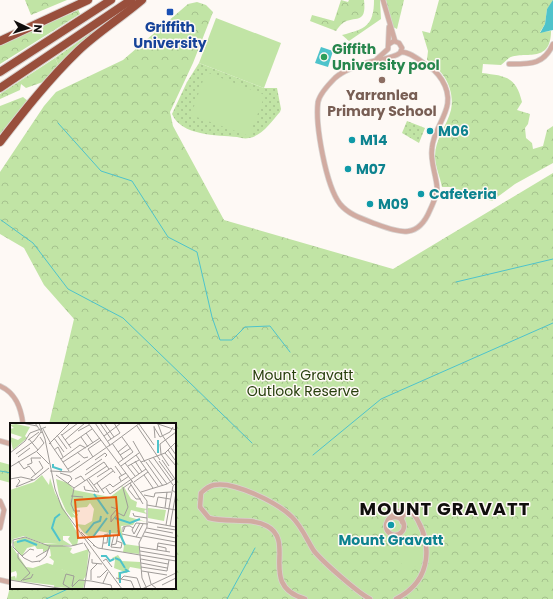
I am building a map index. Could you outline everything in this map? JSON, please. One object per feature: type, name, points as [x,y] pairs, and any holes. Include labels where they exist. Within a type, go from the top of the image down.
[{"type":"highway","points":[[0,40],[88,0]]},
{"type":"highway","points":[[0,72],[111,0]]},
{"type":"highway","points":[[0,88],[131,0]]},
{"type":"highway","points":[[0,142],[66,62],[97,34],[142,0]]},
{"type":"street","points":[[383,0],[395,41],[401,45],[401,52]]},
{"type":"street","points":[[389,24],[388,46],[389,52],[394,56]]},
{"type":"street","points":[[374,61],[388,46],[395,41]]},
{"type":"street","points":[[509,64],[538,62],[548,56],[553,44]]},
{"type":"street","points":[[401,52],[407,53],[435,69],[446,87],[448,96],[445,115],[432,146],[431,156],[438,188],[425,222],[420,227],[404,232],[394,230],[349,213],[340,205],[330,187],[320,142],[317,120],[318,100],[326,87],[337,76],[374,61],[394,56],[401,52]]},
{"type":"street","points":[[0,386],[13,395],[22,414],[23,423]]},
{"type":"street","points":[[0,441],[10,444]]},
{"type":"street","points":[[305,599],[290,594],[281,581],[278,538],[274,532],[268,527],[248,521],[227,521],[209,518],[200,507],[201,493],[207,487],[224,485],[254,494],[277,505],[297,523],[320,558],[370,599]]},
{"type":"street","points":[[0,501],[4,510],[0,528]]},
{"type":"street","points":[[396,599],[412,588],[419,579],[426,560],[427,551],[424,538],[413,513],[409,509],[403,509],[394,513],[388,520],[386,530],[393,535],[401,532],[403,527],[402,517],[404,514],[413,513]]},
{"type":"street","points":[[388,520],[396,518],[402,522]]},
{"type":"street","points":[[0,580],[8,582]]},
{"type":"green space","points":[[25,0],[67,0],[31,15]]},
{"type":"green space","points":[[341,0],[348,2],[349,0],[364,0],[364,13],[362,17],[343,23],[336,31],[310,21],[312,15],[334,21]]},
{"type":"green space","points":[[374,0],[380,0],[381,19],[349,41],[342,35],[357,31],[367,25],[374,9]]},
{"type":"green space","points":[[386,0],[404,0],[397,29],[391,26]]},
{"type":"green space","points":[[439,0],[553,0],[552,4],[547,9],[545,24],[540,32],[551,31],[550,42],[546,48],[535,54],[509,58],[501,65],[483,64],[482,73],[497,75],[508,79],[513,82],[520,93],[522,102],[517,110],[530,114],[528,124],[525,128],[526,138],[532,143],[533,149],[543,146],[547,130],[553,126],[553,163],[515,184],[492,201],[450,187],[442,187],[435,156],[437,144],[447,122],[452,102],[450,88],[447,81],[433,64],[427,60],[428,51],[422,31],[430,33]]},
{"type":"green space","name":"Mount Gravatt Outlook Reserve","points":[[197,2],[206,5],[213,12],[193,63],[170,112],[173,126],[224,220],[393,269],[553,173],[553,599],[7,599],[10,587],[10,589],[176,589],[176,423],[49,423],[74,319],[44,285],[24,248],[0,234],[0,172],[44,106],[56,92],[123,60],[188,4]]},
{"type":"green space","points":[[78,9],[80,14],[0,64],[0,43],[72,13]]},
{"type":"green space","points":[[216,18],[281,43],[264,88],[199,63]]},
{"type":"green space","points":[[95,30],[96,32],[59,66],[55,58]]},
{"type":"green space","points":[[55,58],[59,66],[43,82],[26,88],[21,84],[20,90],[0,99],[0,94]]},
{"type":"green space","points":[[199,63],[264,88],[277,88],[281,109],[280,112],[262,131],[254,137],[248,138],[210,135],[183,127],[172,114],[187,82]]},
{"type":"green space","points":[[206,72],[265,95],[249,136],[191,115]]},
{"type":"green space","points":[[23,97],[28,101],[0,134],[0,106]]},
{"type":"green space","points":[[407,121],[425,128],[419,143],[402,133]]},
{"type":"green space","points":[[0,462],[10,465],[10,483],[0,480]]},
{"type":"green space","points":[[407,540],[409,543],[410,542],[414,550],[423,548],[418,564],[412,569],[407,569],[400,562],[399,551],[406,551],[403,542]]},
{"type":"water","points":[[553,0],[553,30],[540,33],[545,24],[547,9]]},
{"type":"water","name":"Giffith University pool","points":[[321,47],[333,51],[328,67],[315,63]]},
{"type":"waterway","points":[[58,123],[101,171],[132,181],[168,237],[197,252],[212,317],[220,340],[232,340],[245,327],[270,326],[290,352]]},
{"type":"waterway","points":[[1,220],[33,243],[68,289],[123,318],[252,443]]},
{"type":"waterway","points":[[456,282],[553,259]]},
{"type":"waterway","points":[[313,455],[381,399],[553,323]]},
{"type":"waterway","points":[[0,471],[10,473]]},
{"type":"waterway","points":[[227,599],[255,548]]},
{"type":"waterway","points":[[46,599],[68,589]]},
{"type":"place","name":"Griffith University","points":[[170,12]]},
{"type":"place","name":"Giffith University pool","points":[[324,57]]},
{"type":"place","name":"Yarranlea Primary School","points":[[382,80]]},
{"type":"place","name":"M06","points":[[430,131]]},
{"type":"place","name":"M14","points":[[352,140]]},
{"type":"place","name":"M07","points":[[348,169]]},
{"type":"place","name":"Cafeteria","points":[[421,194]]},
{"type":"place","name":"M09","points":[[370,204]]},
{"type":"place","name":"Mount Gravatt","points":[[391,525]]},
{"type":"district","name":"MOUNT GRAVATT","points":[[445,508]]}]
